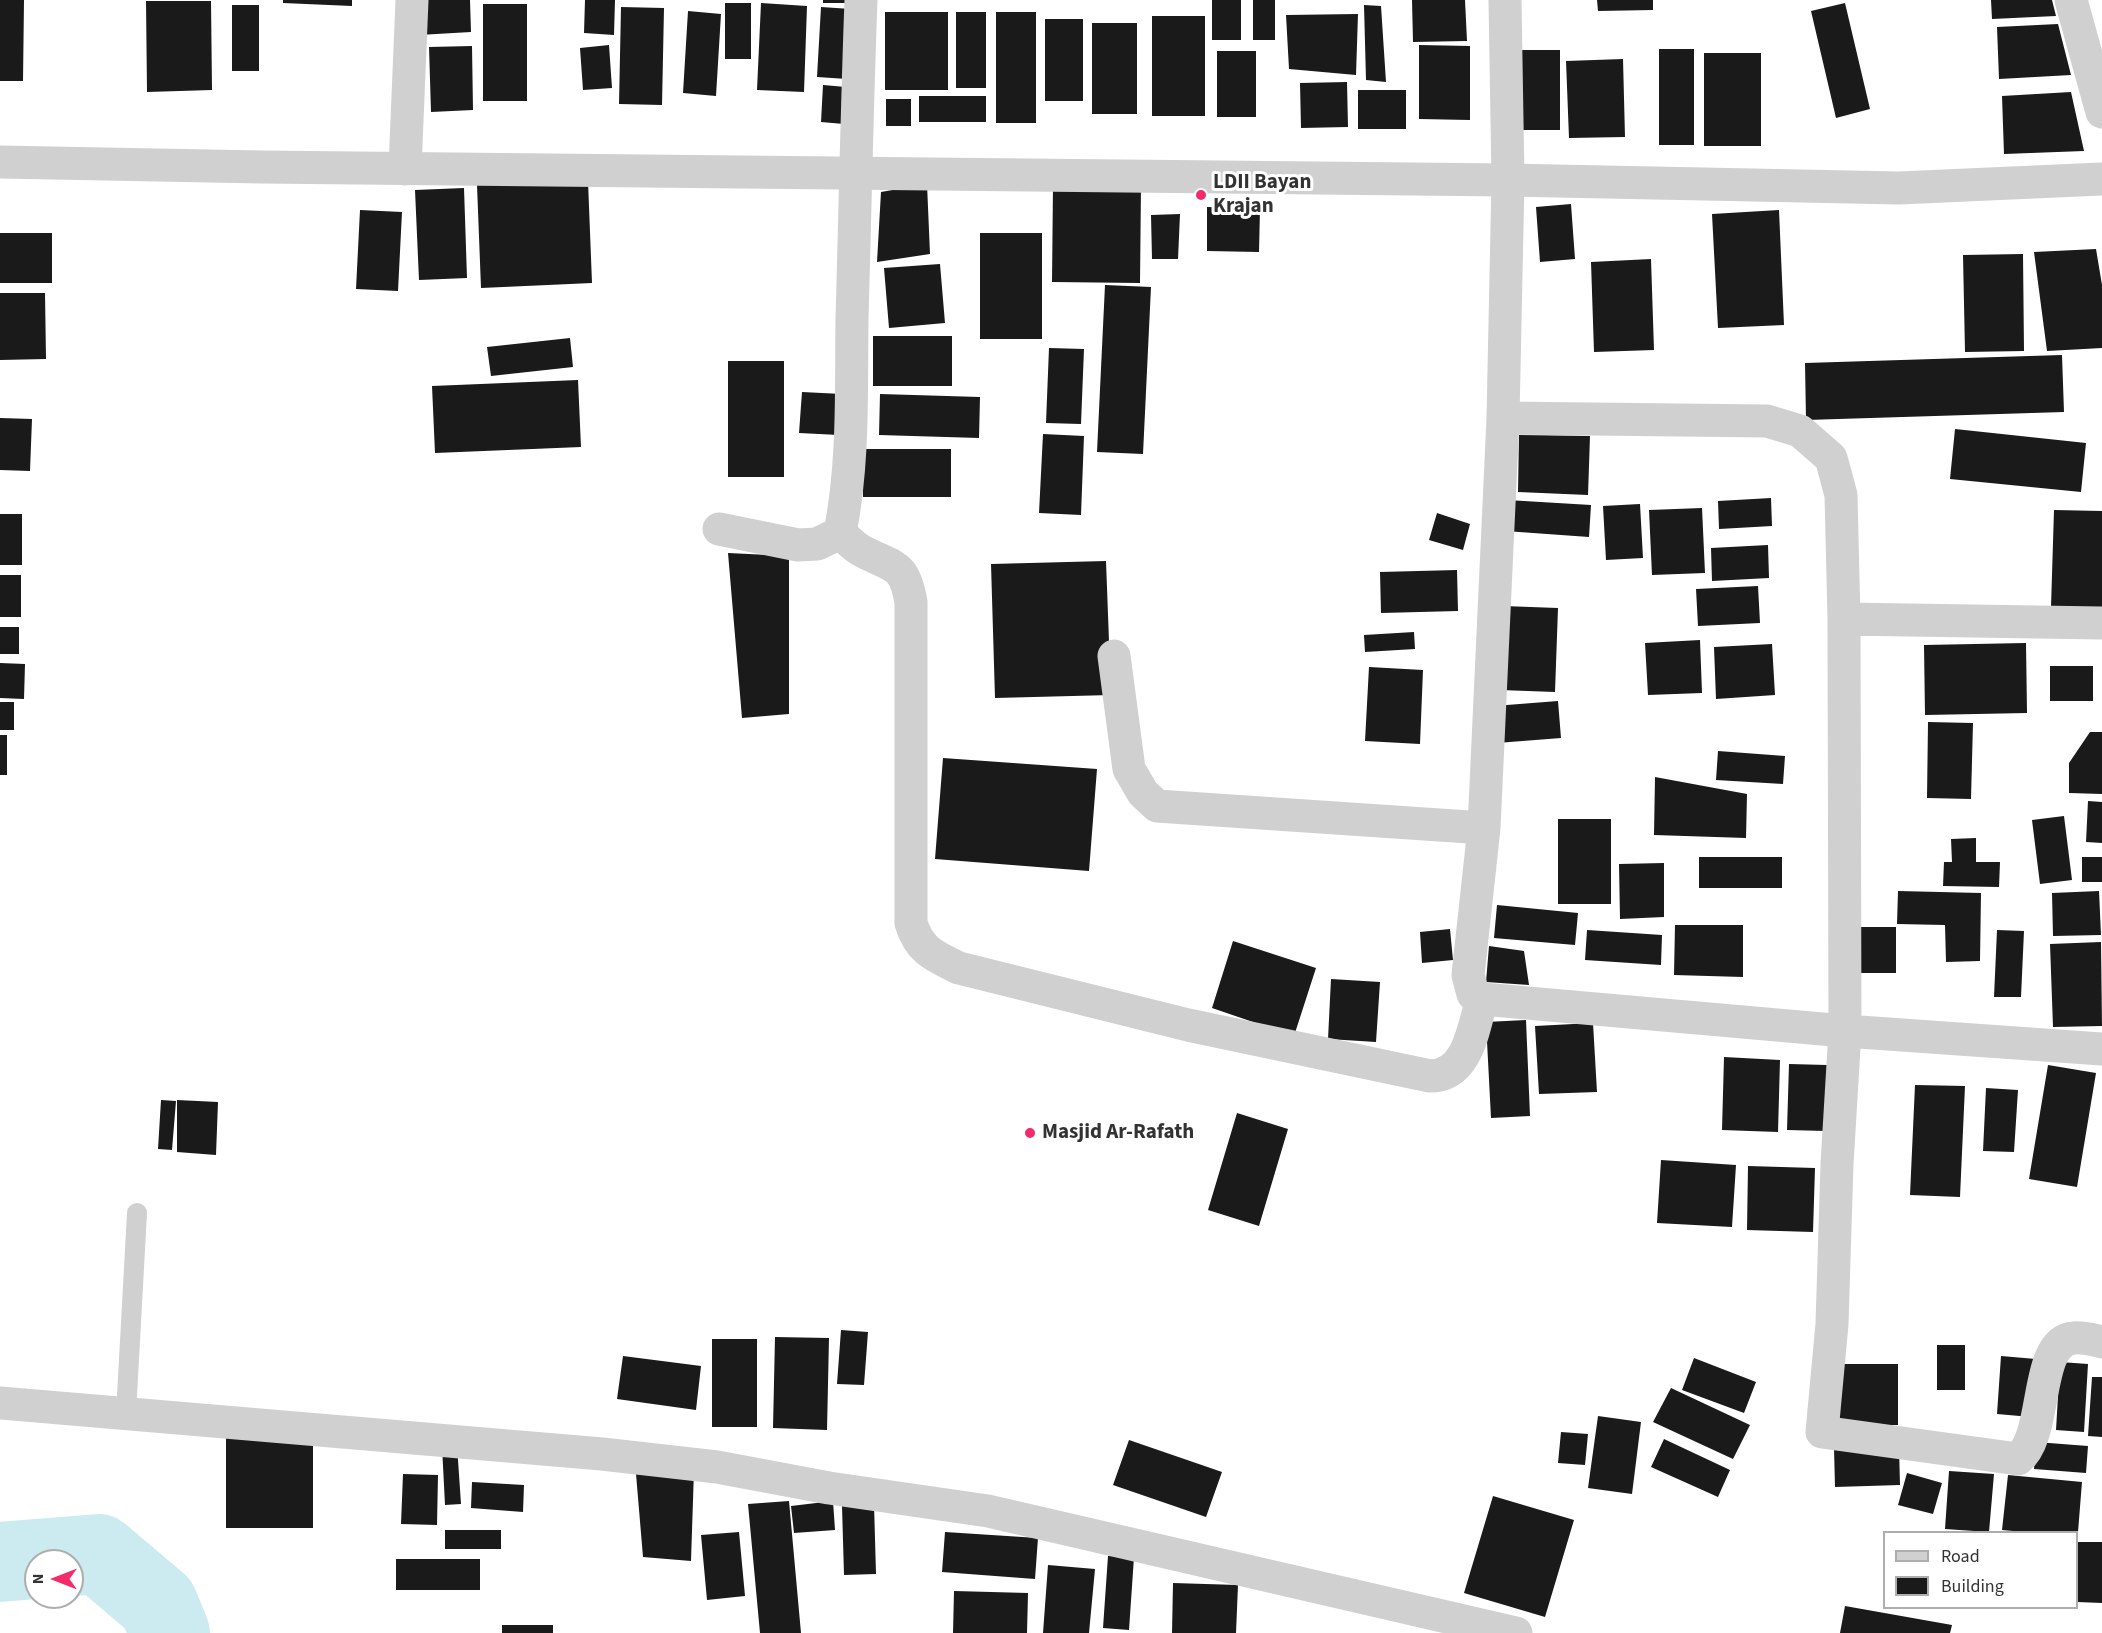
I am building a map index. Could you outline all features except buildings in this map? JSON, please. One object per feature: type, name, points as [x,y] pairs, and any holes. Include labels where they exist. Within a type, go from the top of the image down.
[{"type":"street","points":[[405,169],[412,0]]},
{"type":"street","points":[[840,533],[847,498],[851,452],[855,173],[861,0]]},
{"type":"street","points":[[1505,0],[1508,180],[1503,418],[1484,828],[1468,975],[1473,994],[1482,999],[1845,1031],[2102,1049]]},
{"type":"street","points":[[2072,0],[2102,112]]},
{"type":"street","points":[[0,162],[405,169],[1508,180],[1899,188],[2102,179]]},
{"type":"street","points":[[1503,418],[1767,421],[1800,431],[1831,458],[1841,495],[1844,619],[1845,1031],[1837,1164],[1832,1324],[1822,1432],[2019,1459],[2025,1454],[2034,1431],[2051,1355],[2058,1343],[2074,1337],[2102,1342]]},
{"type":"street","points":[[719,529],[798,544],[817,544],[840,533]]},
{"type":"street","points":[[840,533],[861,550],[900,570],[908,582],[911,602],[911,922],[916,938],[930,954],[959,968],[1142,1014],[1430,1076],[1442,1076],[1453,1069],[1466,1053],[1482,999]]},
{"type":"street","points":[[1844,619],[2102,623]]},
{"type":"street","points":[[1114,656],[1130,769],[1143,793],[1157,806],[1484,828]]},
{"type":"street","points":[[0,1403],[602,1454],[717,1467],[829,1488],[988,1511],[1516,1633]]},
{"type":"lane","points":[[126,1414],[137,1213]]},
{"type":"waterway","points":[[0,1562],[99,1554],[158,1604],[170,1633]]},
{"type":"place","name":"LDII Bayan Krajan","points":[[1201,195]]},
{"type":"place","name":"Masjid Ar-Rafath","points":[[1030,1133]]}]
